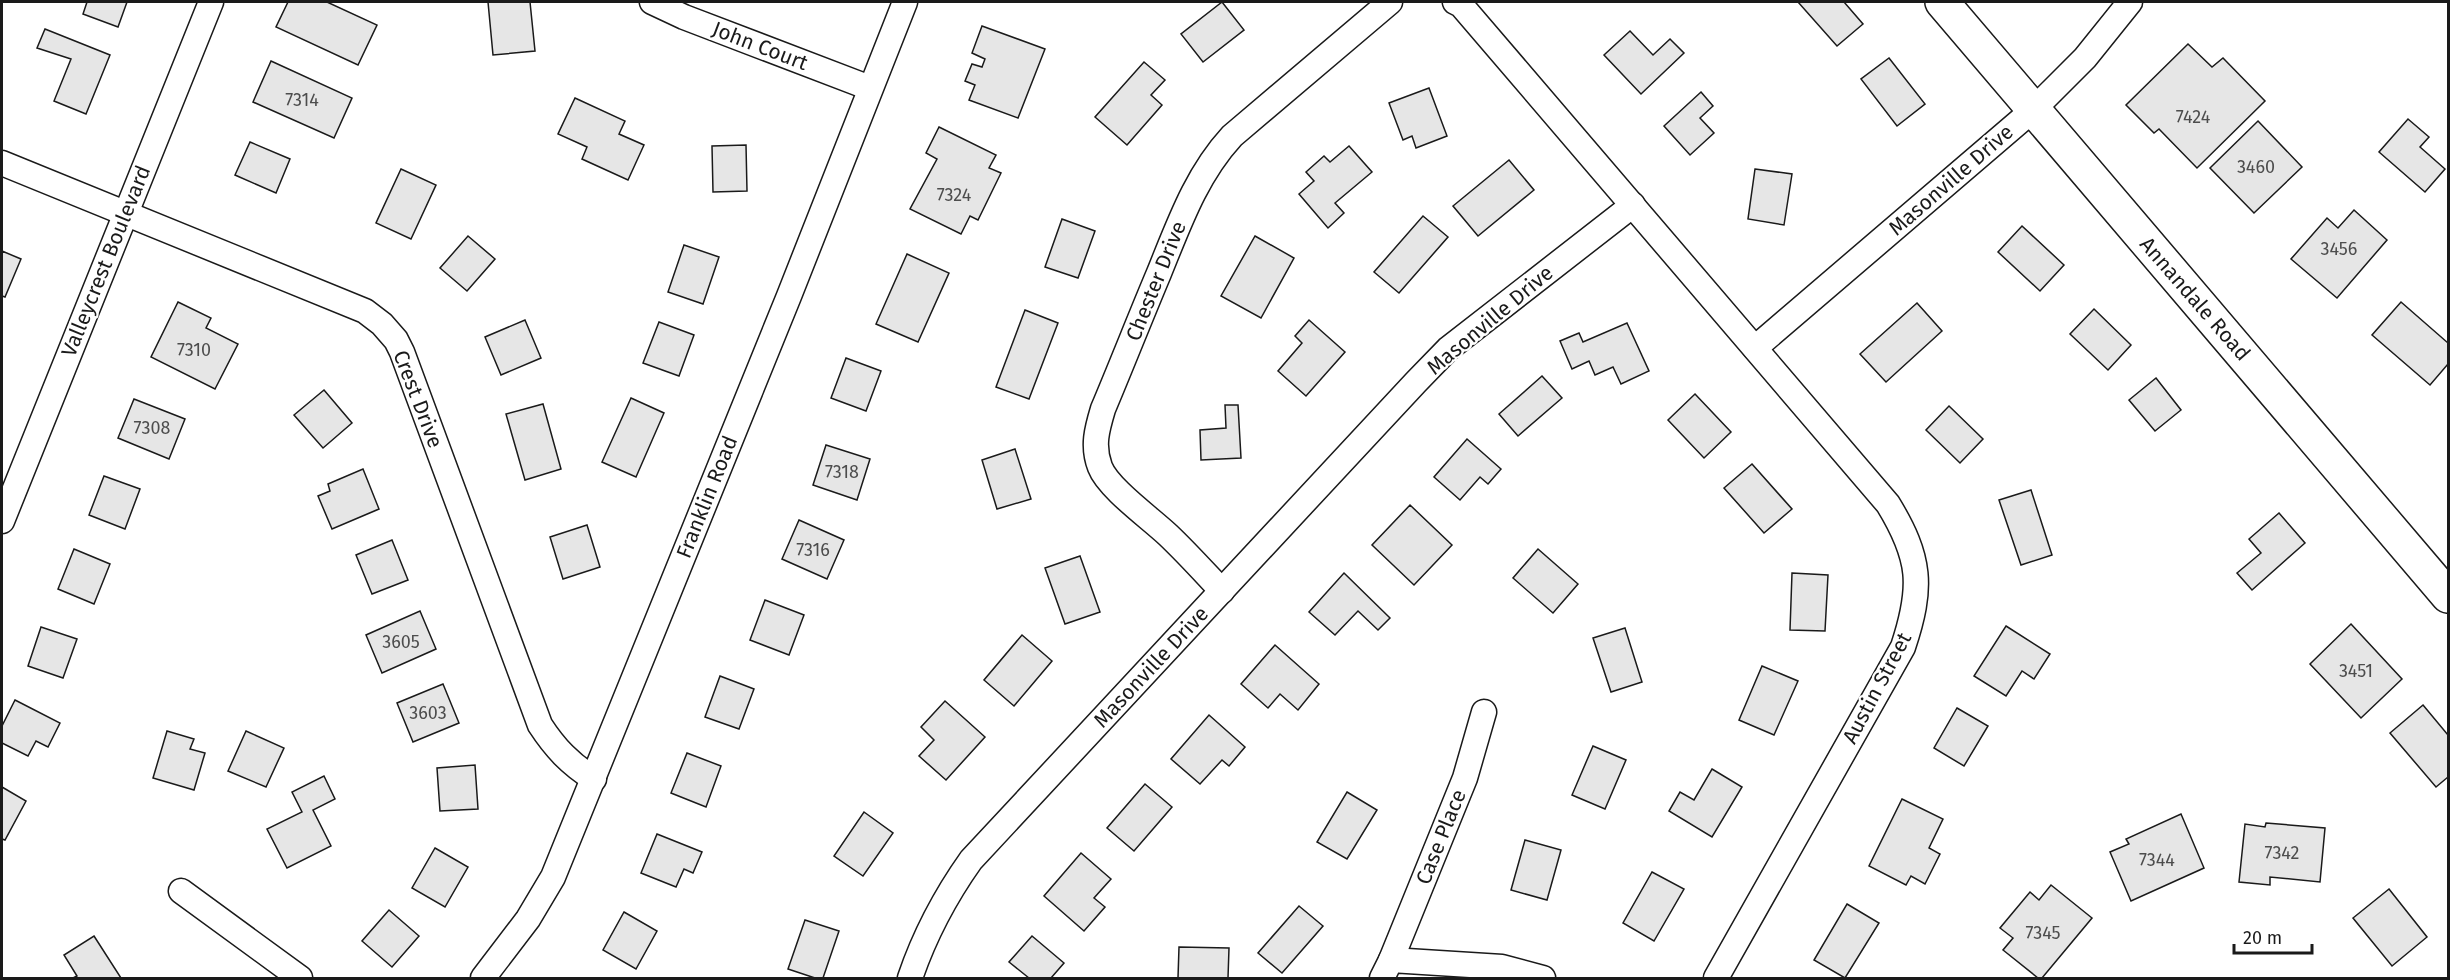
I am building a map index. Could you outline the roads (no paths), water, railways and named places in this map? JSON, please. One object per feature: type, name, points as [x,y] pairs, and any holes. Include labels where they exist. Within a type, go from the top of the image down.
[{"type":"main road","name":"Annandale Road","points":[[1942,2],[2448,596]]},
{"type":"street","name":"Valleycrest Boulevard","points":[[2,521],[212,2]]},
{"type":"street","name":"John Court","points":[[652,2],[684,17],[870,88]]},
{"type":"street","name":"Franklin Road","points":[[483,978],[528,919],[553,877],[789,296],[904,2]]},
{"type":"street","name":"Chester Drive","points":[[1222,591],[1169,536],[1110,482],[1101,468],[1095,446],[1100,419],[1182,216],[1199,180],[1216,153],[1232,136],[1390,2]]},
{"type":"street","points":[[1455,2],[1461,5],[1755,348]]},
{"type":"street","name":"Masonville Drive","points":[[1755,348],[2034,109],[2085,58],[2130,2]]},
{"type":"street","name":"Crest Drive","points":[[2,163],[365,311],[382,324],[396,340],[540,725],[558,751],[576,768],[594,780]]},
{"type":"street","name":"Masonville Drive","points":[[910,978],[924,940],[946,895],[971,860],[1448,349],[1633,205]]},
{"type":"street","name":"Austin Street","points":[[1716,978],[1902,647],[1913,615],[1917,591],[1913,554],[1901,525],[1888,504],[1755,348]]},
{"type":"street","name":"Case Place","points":[[1387,969],[1465,778],[1485,712]]},
{"type":"street","points":[[181,891],[300,978]]},
{"type":"street","points":[[1387,969],[1502,967],[1543,978]]}]
